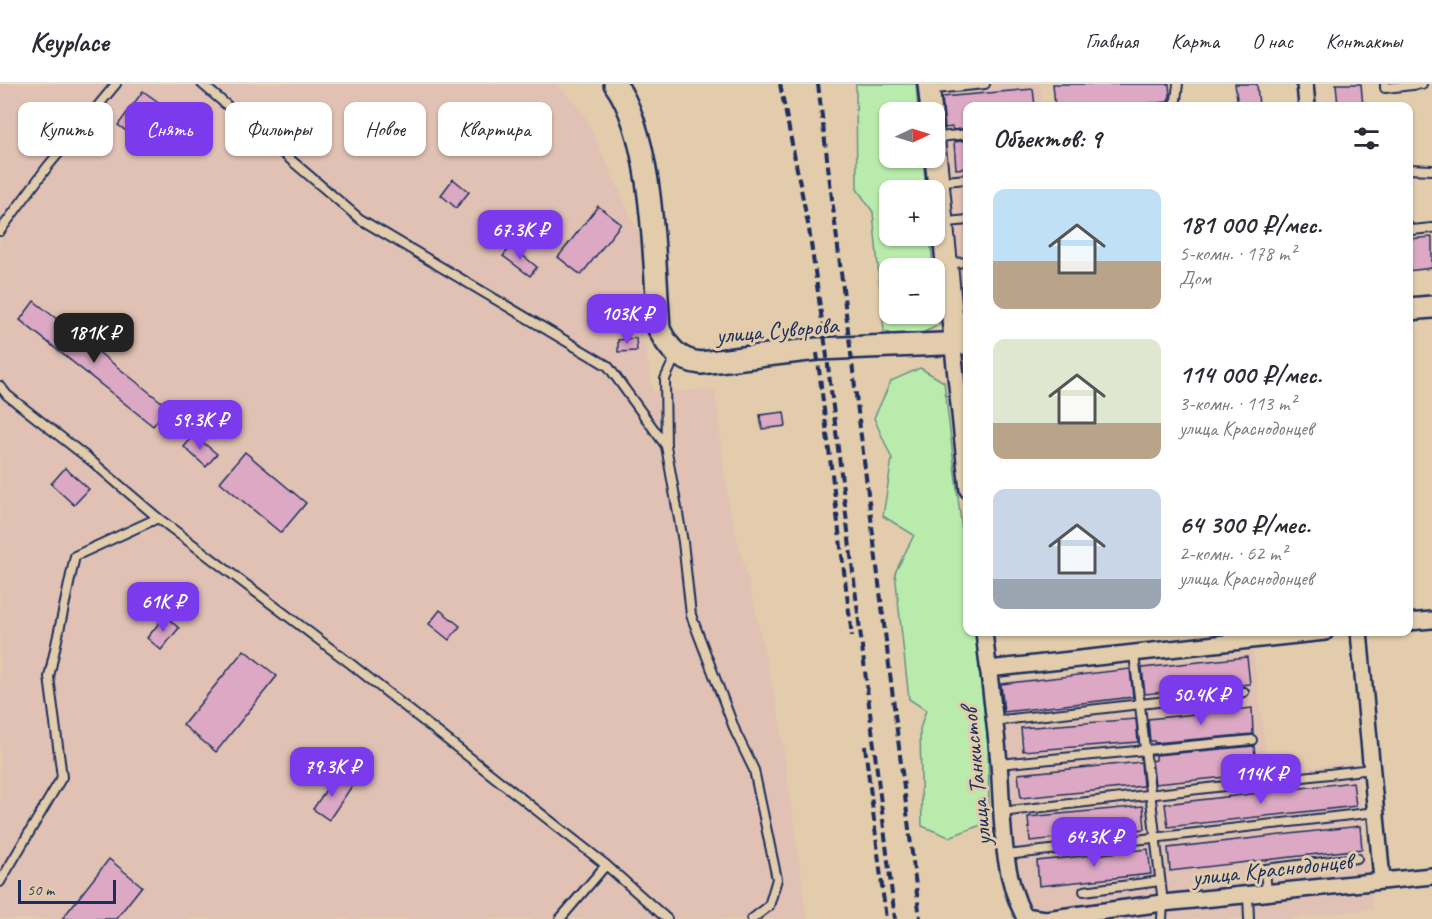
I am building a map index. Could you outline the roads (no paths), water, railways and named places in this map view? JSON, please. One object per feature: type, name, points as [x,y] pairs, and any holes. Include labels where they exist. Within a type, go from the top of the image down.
[{"type":"street","points":[[615,84],[623,96],[639,144],[649,201],[659,329],[665,342],[677,354]]},
{"type":"street","points":[[926,84],[928,102]]},
{"type":"street","points":[[1305,84],[1307,102]]},
{"type":"street","points":[[934,168],[960,344],[963,399]]},
{"type":"street","points":[[1413,309],[1432,307]]},
{"type":"street","name":"улица Суворова","points":[[677,354],[687,361],[701,363],[817,349],[960,344]]},
{"type":"street","points":[[1413,622],[1432,620]]},
{"type":"street","name":"улица Танкистов","points":[[984,636],[999,764],[1000,812],[1006,855],[1016,900],[1024,916]]},
{"type":"street","points":[[988,669],[1289,636]]},
{"type":"street","points":[[1359,636],[1382,880]]},
{"type":"street","name":"улица Краснодонцев","points":[[1024,916],[1046,919],[1163,911],[1248,895],[1432,876]]},
{"type":"lane","points":[[0,231],[48,166],[116,84]]},
{"type":"lane","points":[[202,84],[360,219],[608,366],[666,446]]},
{"type":"lane","points":[[936,102],[935,89],[985,84]]},
{"type":"lane","points":[[1175,102],[1178,84]]},
{"type":"lane","points":[[1385,84],[1385,88],[1422,84]]},
{"type":"lane","points":[[945,136],[963,135]]},
{"type":"lane","points":[[1413,169],[1432,171]]},
{"type":"lane","points":[[945,181],[963,179]]},
{"type":"lane","points":[[945,191],[960,344]]},
{"type":"lane","points":[[948,222],[963,220]]},
{"type":"lane","points":[[1413,230],[1432,228]]},
{"type":"lane","points":[[953,263],[963,262]]},
{"type":"lane","points":[[958,318],[963,318]]},
{"type":"lane","points":[[677,354],[665,379],[666,446],[683,542],[691,615],[736,733],[754,770],[777,879],[769,906],[752,919]]},
{"type":"lane","points":[[0,386],[7,395],[89,459],[158,518],[351,664],[606,865],[667,919]]},
{"type":"lane","points":[[0,882],[62,777],[49,677],[75,556],[158,518]]},
{"type":"lane","points":[[1134,654],[1163,911]]},
{"type":"lane","points":[[994,721],[1244,692]]},
{"type":"lane","points":[[999,764],[1252,740]]},
{"type":"lane","points":[[1000,812],[1372,769]]},
{"type":"lane","points":[[1006,855],[1376,812]]},
{"type":"lane","points":[[1267,894],[1265,869],[1357,858]]},
{"type":"lane","points":[[560,919],[606,865]]},
{"type":"lane","points":[[1084,891],[1160,881]]},
{"type":"lane","points":[[1248,895],[1249,919]]},
{"type":"railway","points":[[780,84],[809,229],[826,349],[895,919]]},
{"type":"railway","points":[[818,84],[920,919]]},
{"type":"railway","points":[[817,353],[852,636]]},
{"type":"railway","points":[[865,746],[886,919]]}]
